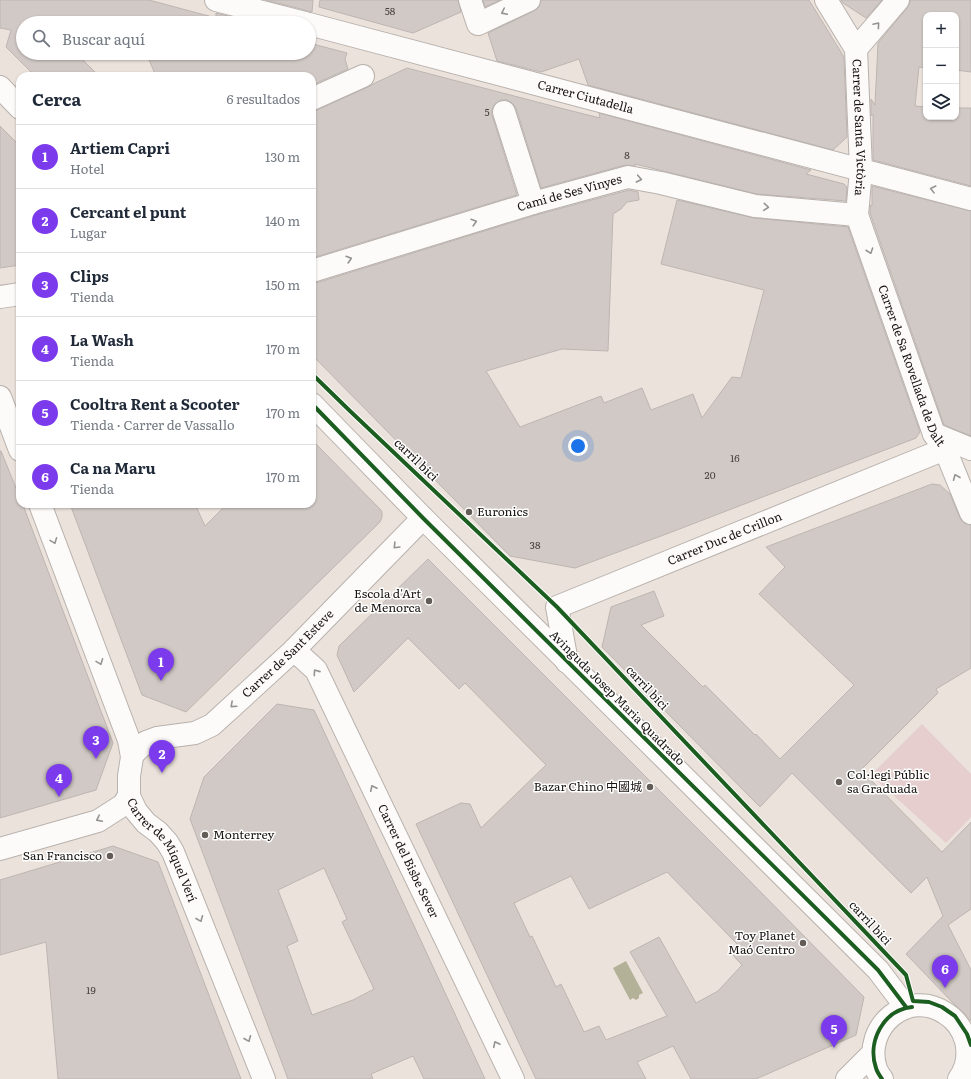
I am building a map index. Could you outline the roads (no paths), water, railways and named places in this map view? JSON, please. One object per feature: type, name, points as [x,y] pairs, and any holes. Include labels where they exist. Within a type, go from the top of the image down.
[{"type":"street","points":[[216,0],[278,16]]},
{"type":"street","points":[[470,0],[478,24],[530,0]]},
{"type":"street","name":"Carrer de Santa Victòria","points":[[826,0],[856,49],[861,170],[857,215]]},
{"type":"street","points":[[856,49],[898,0]]},
{"type":"street","name":"Carrer Ciutadella","points":[[316,26],[971,199]]},
{"type":"street","points":[[316,97],[363,76]]},
{"type":"street","points":[[0,87],[16,104]]},
{"type":"street","points":[[504,112],[534,204]]},
{"type":"street","name":"Camí de Ses Vinyes","points":[[316,270],[628,177],[661,183],[755,206],[857,215]]},
{"type":"street","name":"Carrer de Sa Rovellada de Dalt","points":[[857,215],[940,442],[971,513]]},
{"type":"street","points":[[0,297],[16,295]]},
{"type":"street","points":[[0,397],[16,439]]},
{"type":"street","name":"Avinguda Josep Maria Quadrado","points":[[316,408],[567,662],[878,970],[906,1007]]},
{"type":"street","points":[[940,442],[971,449]]},
{"type":"street","name":"Carrer Duc de Crillon","points":[[567,662],[557,607],[940,442]]},
{"type":"street","name":"Carrer de Miquel Verí","points":[[42,508],[129,740],[132,755],[128,776],[129,796],[136,811],[146,823],[158,832],[173,852],[264,1079]]},
{"type":"street","name":"Carrer de Sant Esteve","points":[[132,755],[146,742],[157,738],[196,734],[212,725],[294,650],[423,518]]},
{"type":"street","name":"Carrer del Bisbe Sever","points":[[294,650],[316,670],[513,1079]]},
{"type":"street","points":[[0,849],[98,821],[123,805],[129,796]]},
{"type":"street","points":[[882,1079],[876,1069],[873,1052],[876,1038],[882,1024],[893,1014],[906,1007],[923,1005],[939,1009],[953,1018],[963,1032],[969,1048],[967,1062],[963,1074],[959,1079]]},
{"type":"street","points":[[847,1079],[873,1052]]},
{"type":"place","name":"Euronics","points":[[469,512]]},
{"type":"place","name":"Escola d'Art de Menorca","points":[[429,601]]},
{"type":"place","name":"Artiem Capri","points":[[161,681]]},
{"type":"place","name":"Clips","points":[[96,759]]},
{"type":"place","name":"Cercant el punt","points":[[162,773]]},
{"type":"place","name":"Col·legi Públic sa Graduada","points":[[839,782]]},
{"type":"place","name":"Bazar Chino 中國城","points":[[650,787]]},
{"type":"place","name":"La Wash","points":[[59,797]]},
{"type":"place","name":"Monterrey","points":[[205,835]]},
{"type":"place","name":"San Francisco","points":[[110,856]]},
{"type":"place","name":"Toy Planet Maó Centro","points":[[803,943]]},
{"type":"place","name":"Ca na Maru","points":[[945,988]]},
{"type":"place","name":"Cooltra Rent a Scooter","points":[[834,1048]]}]
